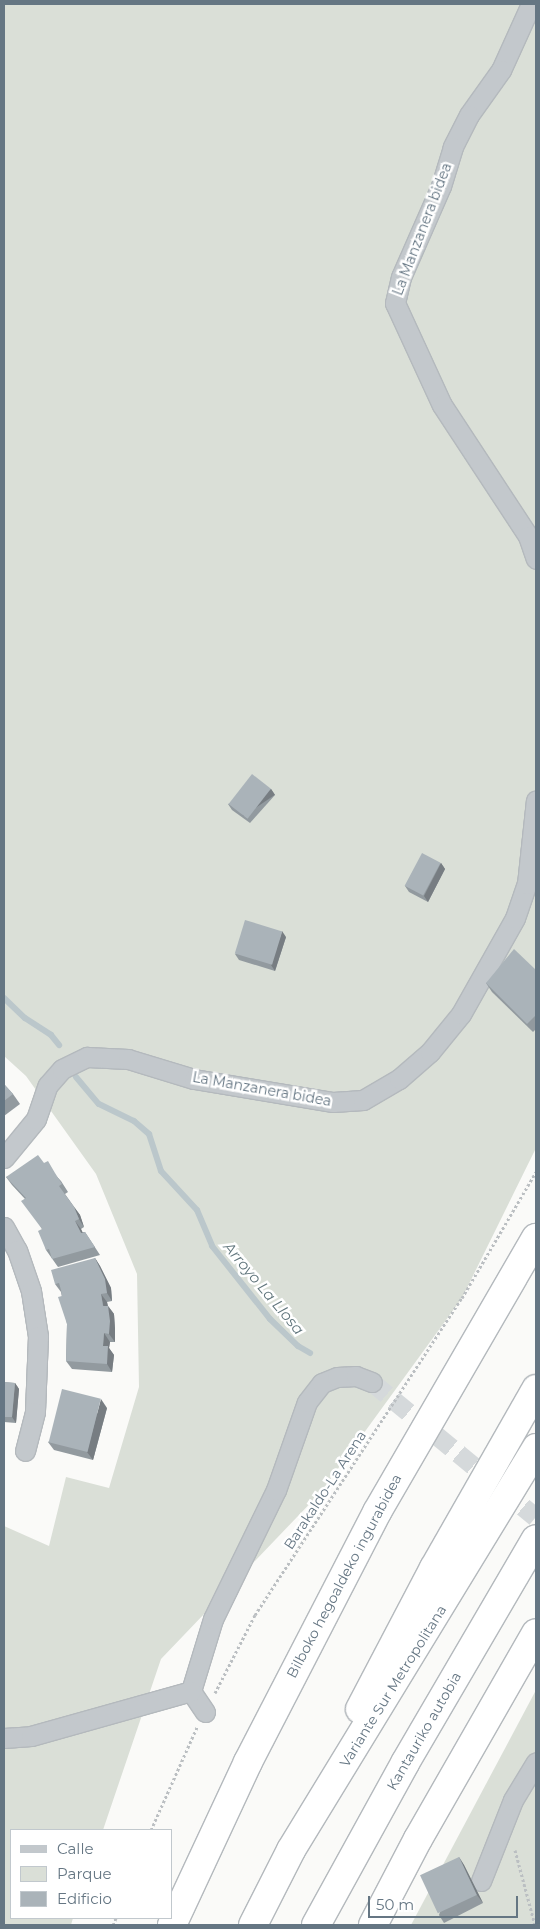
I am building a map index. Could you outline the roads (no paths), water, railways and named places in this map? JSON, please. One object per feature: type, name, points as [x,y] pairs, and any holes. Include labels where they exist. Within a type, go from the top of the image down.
[{"type":"highway","name":"Bilboko hegoaldeko ingurabidea","points":[[172,1925],[248,1762],[376,1512],[536,1238]]},
{"type":"highway","points":[[291,1850],[359,1711],[434,1568],[536,1389]]},
{"type":"highway","name":"Variante Sur Metropolitana","points":[[253,1925],[291,1850],[536,1448]]},
{"type":"highway","name":"Kantauriko autobia","points":[[316,1925],[405,1763],[536,1539]]},
{"type":"highway","points":[[373,1925],[418,1839],[536,1634]]},
{"type":"street","name":"La Manzanera bidea","points":[[531,4],[501,70],[469,115],[453,146],[441,186],[401,277],[395,303],[442,405],[528,536],[536,559]]},
{"type":"street","name":"La Manzanera bidea","points":[[4,1158],[36,1119],[48,1085],[62,1068],[86,1058],[128,1059],[194,1079],[334,1102],[363,1100],[399,1079],[430,1052],[460,1014],[515,918],[527,884],[536,800]]},
{"type":"street","points":[[4,1227],[17,1250],[31,1291],[38,1336],[35,1412],[25,1451]]},
{"type":"street","points":[[204,1712],[191,1691],[213,1620],[276,1490],[307,1402],[322,1384],[337,1377],[356,1376],[372,1382]]},
{"type":"street","points":[[4,1738],[31,1736],[191,1691]]},
{"type":"street","points":[[481,1881],[505,1821],[536,1762]]},
{"type":"waterway","name":"Arroyo La Llosa","points":[[4,998],[25,1018],[51,1035],[59,1045]]},
{"type":"waterway","name":"Arroyo La Llosa","points":[[76,1077],[99,1104],[134,1121],[149,1134],[161,1171],[197,1210],[212,1246],[270,1319],[298,1346],[310,1353]]},
{"type":"tunnel","points":[[372,1382],[536,1517]]}]
